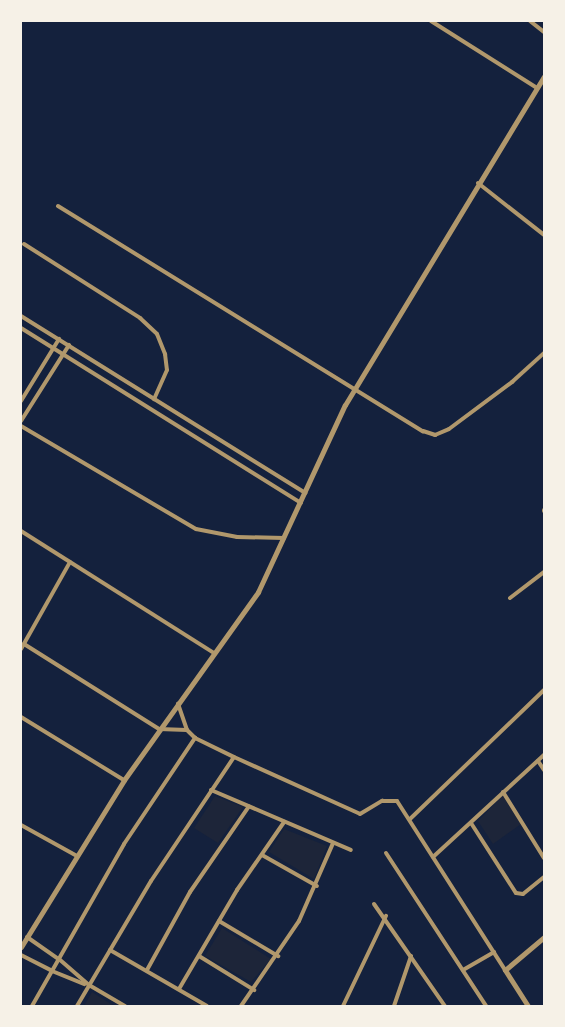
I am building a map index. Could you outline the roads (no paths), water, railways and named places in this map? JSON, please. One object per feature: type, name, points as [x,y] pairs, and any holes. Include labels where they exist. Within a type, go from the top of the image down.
[{"type":"street","points":[[431,21],[537,88]]},
{"type":"street","points":[[530,21],[544,32]]},
{"type":"street","points":[[22,944],[124,780],[258,592],[355,389],[544,76]]},
{"type":"street","points":[[478,183],[542,234],[544,228]]},
{"type":"street","points":[[58,206],[423,431],[435,435],[449,429],[512,382],[544,354]]},
{"type":"street","points":[[24,244],[140,318],[157,334],[165,354],[167,370],[154,399]]},
{"type":"street","points":[[21,316],[305,493]]},
{"type":"street","points":[[21,328],[301,503]]},
{"type":"street","points":[[21,400],[59,339]]},
{"type":"street","points":[[21,421],[68,345]]},
{"type":"street","points":[[21,426],[196,530],[237,537],[284,538]]},
{"type":"street","points":[[21,531],[214,653]]},
{"type":"street","points":[[70,562],[23,646],[159,730],[187,730]]},
{"type":"street","points":[[510,598],[544,572]]},
{"type":"street","points":[[410,819],[544,690]]},
{"type":"street","points":[[178,704],[187,730],[195,738],[360,814],[382,801],[397,801],[527,1005]]},
{"type":"street","points":[[21,717],[124,780]]},
{"type":"street","points":[[32,1006],[124,844],[195,738]]},
{"type":"street","points":[[433,857],[544,755]]},
{"type":"street","points":[[77,1006],[110,950],[211,790],[234,757]]},
{"type":"street","points":[[538,761],[544,770]]},
{"type":"street","points":[[211,790],[351,850]]},
{"type":"street","points":[[503,792],[544,858]]},
{"type":"street","points":[[147,970],[190,892],[249,806]]},
{"type":"street","points":[[180,990],[219,921],[284,822]]},
{"type":"street","points":[[471,823],[515,892],[523,894],[544,877]]},
{"type":"street","points":[[21,825],[77,856]]},
{"type":"street","points":[[241,1006],[278,956],[316,886],[333,843]]},
{"type":"street","points":[[386,853],[486,1006]]},
{"type":"street","points":[[262,855],[316,886]]},
{"type":"street","points":[[374,904],[386,916],[444,1005]]},
{"type":"street","points":[[343,1006],[386,916]]},
{"type":"street","points":[[219,921],[278,956]]},
{"type":"street","points":[[27,937],[59,959],[89,985]]},
{"type":"street","points":[[505,970],[544,937]]},
{"type":"street","points":[[110,950],[207,1006]]},
{"type":"street","points":[[462,970],[494,952]]},
{"type":"street","points":[[21,954],[52,971],[89,985],[125,1006]]},
{"type":"street","points":[[199,956],[254,990]]},
{"type":"street","points":[[394,1006],[412,956]]}]
